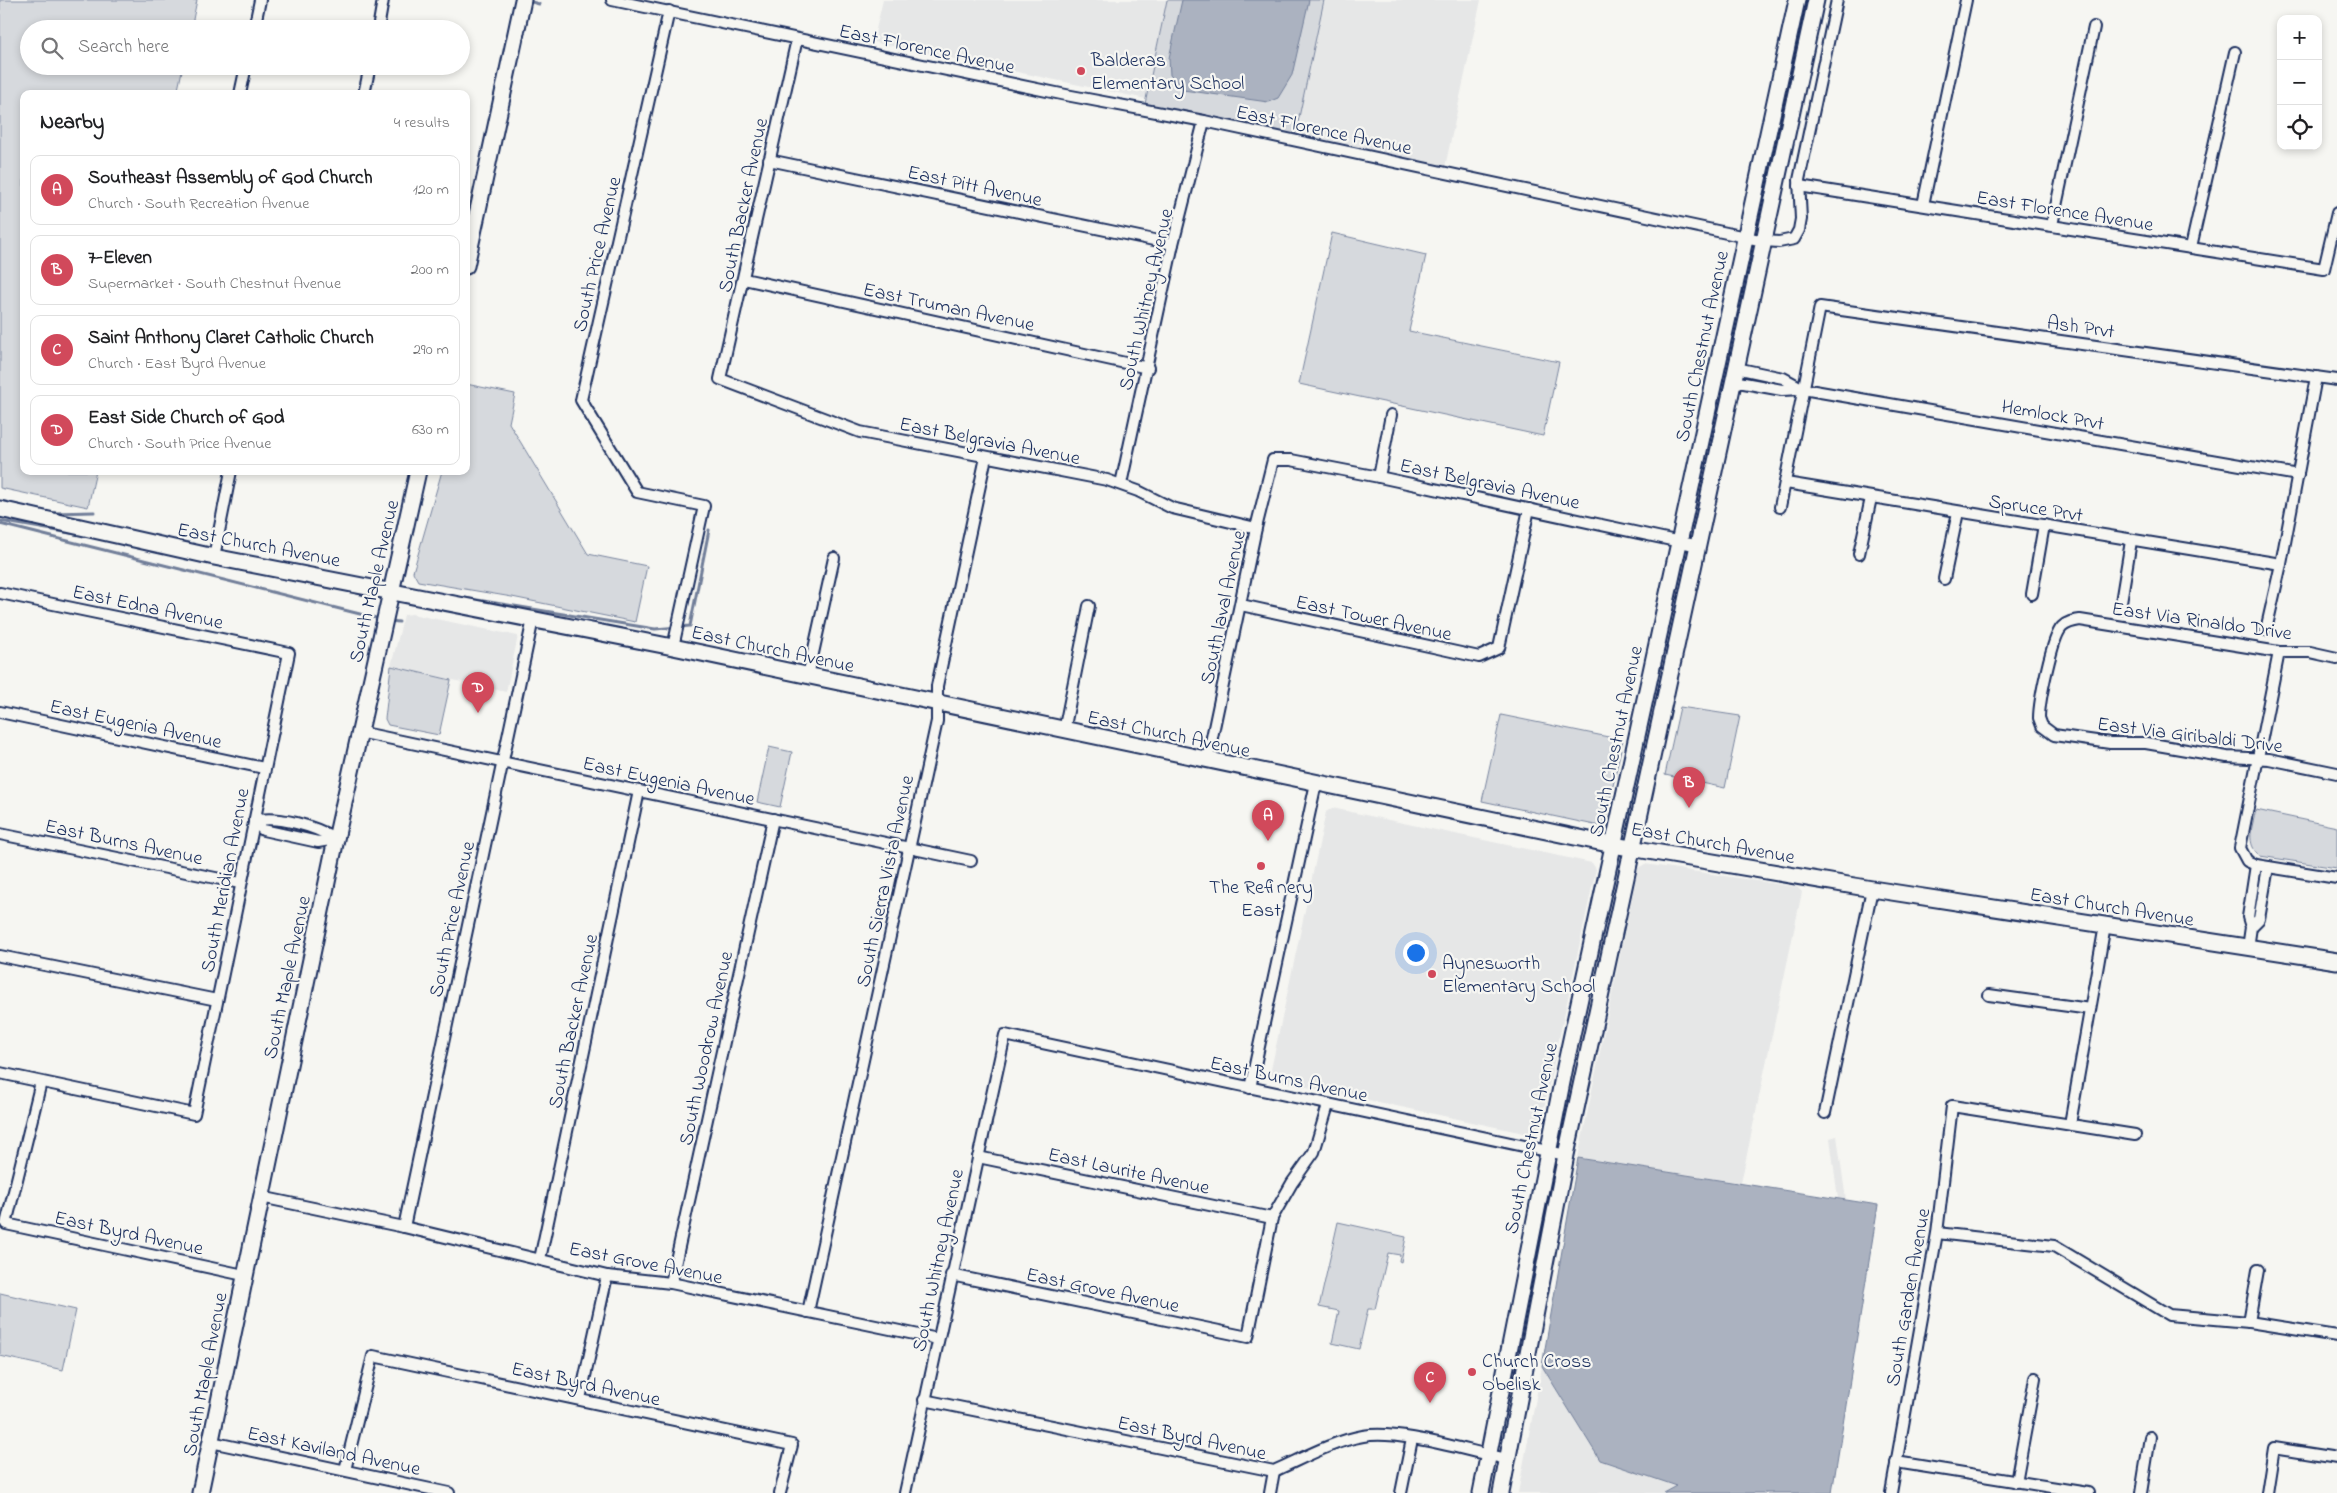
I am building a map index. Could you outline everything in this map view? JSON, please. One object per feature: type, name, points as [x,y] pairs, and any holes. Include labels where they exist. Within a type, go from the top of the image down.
[{"type":"main road","points":[[470,247],[523,0]]},
{"type":"main road","name":"South Chestnut Avenue","points":[[1481,1493],[1547,1151],[1797,0]]},
{"type":"main road","name":"South Chestnut Avenue","points":[[1501,1493],[1566,1154],[1816,0]]},
{"type":"main road","name":"South Maple Avenue","points":[[200,1493],[336,839],[417,475]]},
{"type":"main road","name":"East Church Avenue","points":[[0,509],[214,557],[534,619],[1613,845],[1872,889],[2337,961]]},
{"type":"street","points":[[256,20],[260,0]]},
{"type":"street","points":[[380,20],[384,0]]},
{"type":"street","name":"East Florence Avenue","points":[[612,0],[1066,95],[1204,121],[1764,241],[1779,242],[1794,239],[1799,230],[1801,219],[1799,186],[2324,269],[2337,212]]},
{"type":"street","points":[[1799,186],[1837,0]]},
{"type":"street","points":[[1923,205],[1966,0]]},
{"type":"street","name":"South Price Avenue","points":[[669,11],[581,400],[637,492],[704,506],[673,648]]},
{"type":"street","points":[[2052,225],[2094,27]]},
{"type":"street","name":"South Backer Avenue","points":[[720,379],[797,39]]},
{"type":"street","points":[[2191,248],[2235,52]]},
{"type":"street","points":[[241,90],[244,75]]},
{"type":"street","points":[[365,90],[368,75]]},
{"type":"street","name":"South Whitney Avenue","points":[[1120,484],[1204,121]]},
{"type":"street","name":"East Pitt Avenue","points":[[769,160],[1174,244]]},
{"type":"street","name":"East Truman Avenue","points":[[744,279],[1148,368]]},
{"type":"street","name":"Ash Prvt","points":[[1803,388],[1820,307],[2337,380]]},
{"type":"street","name":"Hemlock Prvt","points":[[1735,374],[1782,390],[1803,388],[2298,475]]},
{"type":"street","points":[[2266,630],[2281,564],[2316,377]]},
{"type":"street","name":"East Belgravia Avenue","points":[[720,379],[860,432],[1108,480],[1172,508],[1256,528]]},
{"type":"street","points":[[1780,507],[1803,388]]},
{"type":"street","points":[[1379,477],[1391,415]]},
{"type":"street","name":"South Sierra Vista Avenue","points":[[808,1312],[937,721],[937,686],[986,457]]},
{"type":"street","name":"East Belgravia Avenue","points":[[1273,460],[1290,460],[1379,477],[1698,546]]},
{"type":"street","name":"South laval Avenue","points":[[1207,761],[1256,528],[1273,460]]},
{"type":"street","points":[[214,557],[230,475]]},
{"type":"street","name":"Spruce Prvt","points":[[1786,483],[2131,541],[2281,564]]},
{"type":"street","points":[[1859,554],[1871,498]]},
{"type":"street","name":"East Tower Avenue","points":[[1241,605],[1479,657],[1499,648],[1529,510]]},
{"type":"street","points":[[1944,580],[1958,512]]},
{"type":"street","points":[[2032,594],[2044,525]]},
{"type":"street","points":[[2120,608],[2131,541]]},
{"type":"street","points":[[808,676],[834,558]]},
{"type":"street","name":"East Edna Avenue","points":[[0,593],[289,653]]},
{"type":"street","points":[[1064,731],[1089,606]]},
{"type":"street","name":"South Price Avenue","points":[[404,1227],[534,619]]},
{"type":"street","name":"East Via Rinaldo Drive","points":[[2042,726],[2039,710],[2054,639],[2063,625],[2070,621],[2080,620],[2279,652],[2310,652],[2337,658]]},
{"type":"street","points":[[2279,652],[2240,848],[2247,861],[2256,865],[2337,878]]},
{"type":"street","name":"South Meridian Avenue","points":[[41,1082],[194,1114],[240,883],[289,653]]},
{"type":"street","name":"East Eugenia Avenue","points":[[0,712],[264,768]]},
{"type":"street","name":"East Via Giribaldi Drive","points":[[2042,726],[2054,735],[2110,743],[2146,743],[2227,757],[2257,758],[2337,773]]},
{"type":"street","name":"East Eugenia Avenue","points":[[360,732],[971,861]]},
{"type":"street","points":[[1250,1088],[1316,783]]},
{"type":"street","name":"South Backer Avenue","points":[[540,1259],[639,791]]},
{"type":"street","name":"South Woodrow Avenue","points":[[671,1283],[773,819]]},
{"type":"street","points":[[254,821],[263,830],[318,842],[336,839]]},
{"type":"street","name":"East Burns Avenue","points":[[0,834],[240,883]]},
{"type":"street","points":[[2248,948],[2251,927],[2248,917],[2256,865]]},
{"type":"street","points":[[2251,927],[2259,919],[2268,867]]},
{"type":"street","points":[[1825,1112],[1872,889]]},
{"type":"street","points":[[2105,925],[2070,1124],[2135,1135]]},
{"type":"street","points":[[0,957],[218,1000]]},
{"type":"street","points":[[1989,995],[2090,1009]]},
{"type":"street","name":"South Whitney Avenue","points":[[905,1493],[951,1275],[1005,1035]]},
{"type":"street","name":"East Burns Avenue","points":[[1005,1035],[1566,1154]]},
{"type":"street","points":[[0,1073],[41,1082]]},
{"type":"street","name":"East Byrd Avenue","points":[[41,1082],[6,1224],[244,1275]]},
{"type":"street","points":[[1272,1218],[1292,1183],[1314,1152],[1328,1105]]},
{"type":"street","name":"South Garden Avenue","points":[[1891,1493],[1937,1233],[1952,1106],[2070,1124]]},
{"type":"street","name":"East Laurite Avenue","points":[[978,1157],[1272,1218]]},
{"type":"street","name":"East Grove Avenue","points":[[261,1197],[404,1227],[606,1276],[671,1283],[938,1339]]},
{"type":"street","name":"East Grove Avenue","points":[[951,1275],[1248,1337],[1272,1218]]},
{"type":"street","points":[[1937,1233],[2054,1246],[2170,1315],[2249,1322],[2337,1336]]},
{"type":"street","points":[[2249,1322],[2258,1270]]},
{"type":"street","points":[[580,1399],[606,1276]]},
{"type":"street","name":"East Byrd Avenue","points":[[345,1470],[373,1356],[792,1445],[780,1493]]},
{"type":"street","points":[[2016,1482],[2035,1378]]},
{"type":"street","name":"East Byrd Avenue","points":[[924,1400],[1274,1472],[1317,1452],[1364,1436],[1389,1435],[1507,1459]]},
{"type":"street","points":[[2141,1493],[2150,1437]]},
{"type":"street","points":[[1401,1493],[1412,1439]]},
{"type":"street","name":"East Kaviland Avenue","points":[[211,1442],[450,1493]]},
{"type":"street","points":[[2267,1493],[2274,1448],[2337,1458]]},
{"type":"street","points":[[1896,1462],[2088,1493]]},
{"type":"street","points":[[1270,1493],[1274,1472]]},
{"type":"shaded area","points":[[0,0],[197,0],[193,20],[20,20],[20,75],[181,75],[178,90],[20,90],[20,475],[95,475],[88,507],[0,488]]},
{"type":"shaded area","name":"Balderas Elementary School","points":[[883,0],[1167,0],[1146,99],[873,42]]},
{"type":"shaded area","points":[[1167,0],[1324,0],[1295,136],[1145,104]]},
{"type":"shaded area","points":[[1182,0],[1309,0],[1292,75],[1278,98],[1268,102],[1183,90],[1170,75],[1169,58]]},
{"type":"shaded area","points":[[1324,0],[1481,0],[1445,167],[1295,136]]},
{"type":"shaded area","points":[[1332,233],[1426,255],[1409,331],[1559,362],[1543,436],[1299,384]]},
{"type":"shaded area","points":[[470,385],[515,394],[509,423],[588,554],[647,566],[635,622],[512,597],[418,581],[413,572],[441,475],[470,475]]},
{"type":"shaded area","points":[[412,614],[518,636],[506,692],[391,666],[404,615]]},
{"type":"shaded area","points":[[391,666],[451,680],[439,735],[388,725],[385,719]]},
{"type":"shaded area","points":[[1680,707],[1740,716],[1725,788],[1665,775]]},
{"type":"shaded area","points":[[1501,715],[1623,740],[1604,827],[1482,801]]},
{"type":"shaded area","points":[[769,747],[792,752],[780,807],[757,802]]},
{"type":"shaded area","name":"Aynesworth Elementary School","points":[[1332,808],[1592,863],[1596,869],[1538,1136],[1269,1079],[1326,812]]},
{"type":"shaded area","points":[[2256,810],[2337,827],[2337,868],[2260,856],[2252,846],[2251,840]]},
{"type":"shaded area","points":[[1645,864],[1797,887],[1802,892],[1741,1183],[1578,1158],[1638,868]]},
{"type":"shaded area","points":[[1837,1136],[1846,1200],[1838,1199],[1830,1138]]},
{"type":"shaded area","points":[[1578,1158],[1878,1205],[1832,1493],[1664,1493],[1677,1486],[1600,1460],[1542,1366]]},
{"type":"shaded area","points":[[1338,1222],[1406,1237],[1401,1262],[1399,1261],[1400,1255],[1388,1253],[1375,1309],[1368,1309],[1359,1349],[1332,1343],[1339,1311],[1319,1307]]},
{"type":"shaded area","points":[[0,1293],[76,1310],[63,1370],[0,1356]]},
{"type":"shaded area","points":[[1542,1366],[1600,1460],[1678,1486],[1664,1493],[1518,1493]]},
{"type":"waterway","points":[[528,1],[539,4]]},
{"type":"waterway","points":[[52,513],[94,512]]},
{"type":"waterway","points":[[0,521],[76,534]]},
{"type":"waterway","points":[[0,524],[380,619]]},
{"type":"waterway","points":[[440,594],[655,629],[690,626],[709,530]]},
{"type":"waterway","points":[[389,621],[399,622]]},
{"type":"place","name":"Balderas Elementary School","points":[[1081,71]]},
{"type":"place","name":"East Side Church of God","points":[[478,713]]},
{"type":"place","name":"7-Eleven","points":[[1689,808]]},
{"type":"place","name":"Southeast Assembly of God Church","points":[[1268,841]]},
{"type":"place","name":"The Refinery East","points":[[1261,866]]},
{"type":"place","name":"Aynesworth Elementary School","points":[[1432,974]]},
{"type":"place","name":"Church Cross Obelisk","points":[[1472,1372]]},
{"type":"place","name":"Saint Anthony Claret Catholic Church","points":[[1430,1403]]}]
